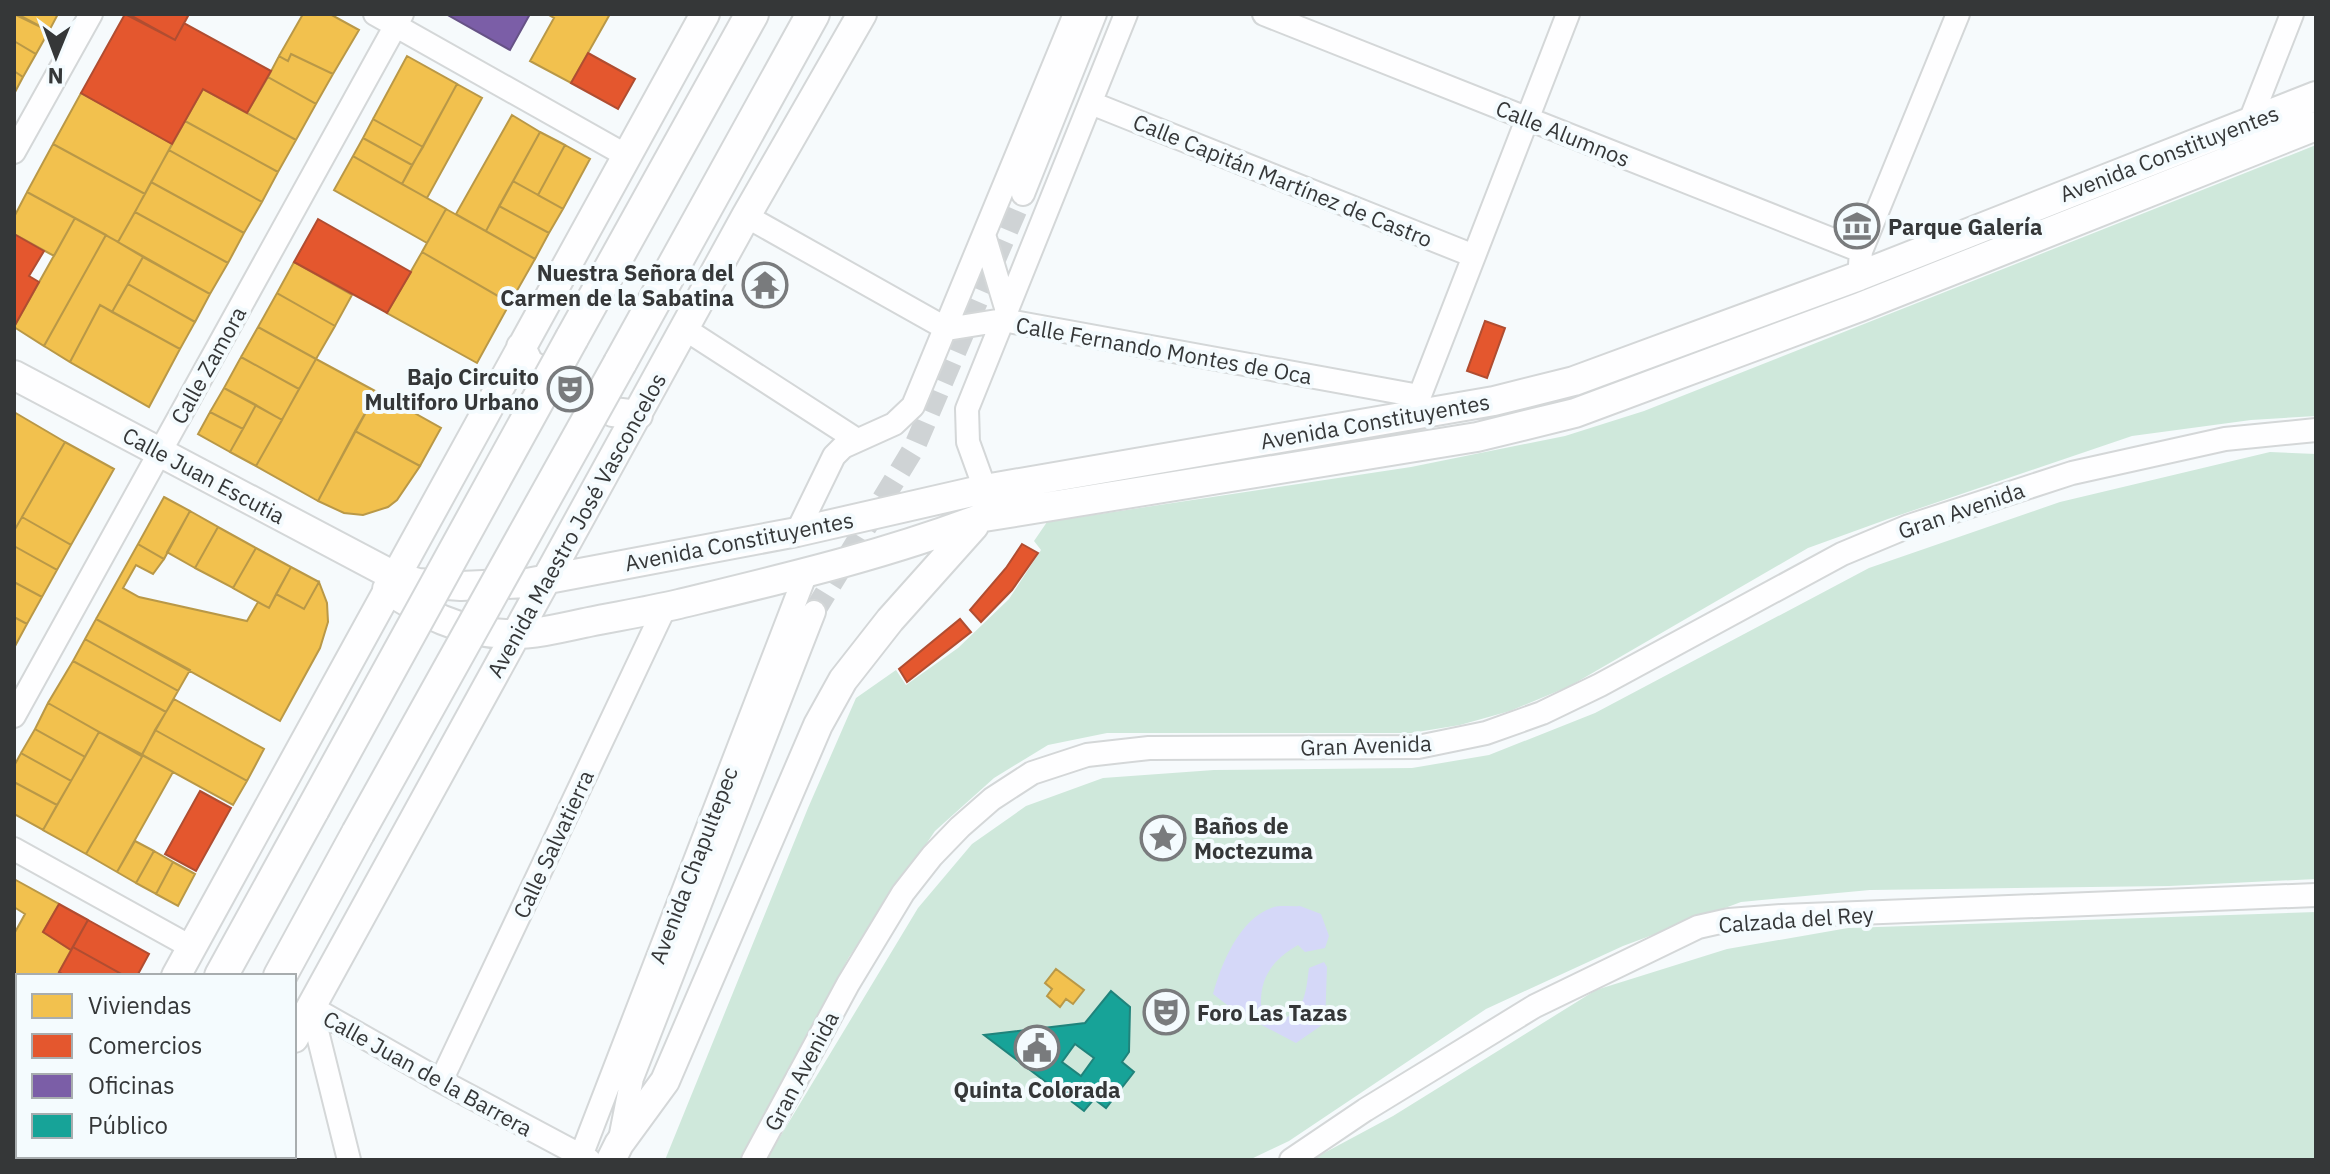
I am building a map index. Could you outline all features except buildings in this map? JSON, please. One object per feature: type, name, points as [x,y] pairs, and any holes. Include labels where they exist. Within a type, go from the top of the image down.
[{"type":"highway","points":[[222,974],[752,14]]},
{"type":"highway","points":[[281,974],[813,14]]},
{"type":"main road","points":[[177,974],[705,14]]},
{"type":"main road","name":"Avenida Maestro José Vasconcelos","points":[[296,1034],[746,216],[862,14]]},
{"type":"main road","name":"Avenida Constituyentes","points":[[391,583],[427,615],[450,623],[488,632],[517,633],[563,627],[665,607],[806,573],[942,533],[984,503],[1415,406],[1494,401],[1574,381],[1860,264],[2316,96]]},
{"type":"main road","name":"Avenida Constituyentes","points":[[391,583],[507,585],[797,532],[984,503],[1477,437],[1575,413],[1860,307],[2316,126]]},
{"type":"main road","points":[[521,347],[529,364],[553,378],[613,412],[638,415]]},
{"type":"main road","name":"Calle Juan Escutia","points":[[14,375],[160,452],[391,583]]},
{"type":"main road","points":[[615,1152],[665,1081],[818,725],[843,680],[984,503]]},
{"type":"street","points":[[14,152],[22,119],[91,14]]},
{"type":"street","points":[[375,14],[398,20],[627,156]]},
{"type":"street","points":[[797,532],[834,456],[843,447],[894,424],[913,406],[1075,14]]},
{"type":"street","points":[[1023,194],[1095,14]]},
{"type":"street","points":[[984,503],[968,442],[967,409],[1126,14]]},
{"type":"street","name":"Calle Alumnos","points":[[1264,14],[1527,119],[1860,264]]},
{"type":"street","points":[[1415,406],[1568,14]]},
{"type":"street","points":[[1860,307],[1860,264],[1958,14]]},
{"type":"street","points":[[2254,151],[2250,121],[2292,14]]},
{"type":"street","name":"Calle Zamora","points":[[14,716],[398,20]]},
{"type":"street","name":"Calle Capitán Martínez de Castro","points":[[1091,103],[1474,256]]},
{"type":"street","points":[[746,216],[947,329]]},
{"type":"street","points":[[985,238],[1005,316]]},
{"type":"street","name":"Calle Fernando Montes de Oca","points":[[947,329],[1005,316],[1415,406]]},
{"type":"street","points":[[685,329],[857,440]]},
{"type":"street","name":"Gran Avenida","points":[[753,1160],[848,984],[903,893],[960,827],[992,799],[1032,773],[1087,755],[1149,748],[1418,747],[1486,733],[1542,713],[1600,685],[1842,554],[1909,526],[2072,473],[2225,439],[2316,430]]},
{"type":"street","name":"Avenida Chapultepec","points":[[585,1158],[806,573]]},
{"type":"street","name":"Calle Salvatierra","points":[[441,1081],[665,607]]},
{"type":"street","name":"Avenida Chapultepec","points":[[615,1152],[632,1078],[814,612]]},
{"type":"street","points":[[14,849],[191,947]]},
{"type":"street","name":"Calzada del Rey","points":[[1291,1160],[1365,1110],[1535,1006],[1698,927],[1729,920],[1782,916],[2316,895]]},
{"type":"street","points":[[311,1007],[349,1160]]},
{"type":"street","name":"Calle Juan de la Barrera","points":[[311,1007],[585,1158]]},
{"type":"green space","points":[[2316,145],[2316,416],[2251,420],[2132,436],[1888,519],[1808,548],[1570,686],[1510,711],[1460,725],[1411,733],[1107,733],[1048,745],[994,778],[935,831],[849,957],[740,1160],[665,1160],[856,698],[896,670],[906,685],[958,648],[1009,599],[1041,550],[1034,541],[1047,522],[1411,467],[1565,436],[1644,411]]},
{"type":"green space","points":[[2270,452],[2316,454],[2316,879],[2169,886],[1870,890],[1741,902],[1623,946],[1486,1009],[1289,1141],[1249,1160],[766,1160],[918,908],[972,844],[1026,806],[1103,778],[1214,770],[1412,768],[1489,755],[1595,713],[1869,568],[2060,502]]},
{"type":"green space","points":[[2316,912],[2316,1160],[1311,1160],[1393,1116],[1596,990],[1727,949],[1848,928]]},
{"type":"water","points":[[1300,906],[1321,914],[1329,936],[1325,948],[1305,952],[1298,945],[1282,956],[1270,969],[1261,995],[1261,1005],[1272,1015],[1282,1019],[1290,1016],[1303,999],[1309,968],[1324,962],[1327,967],[1325,1023],[1296,1043],[1235,1011],[1213,994],[1227,956],[1251,921],[1274,907]]},
{"type":"tunnel","points":[[814,612],[914,448],[1023,194]]},
{"type":"place","name":"Parque Galería","points":[[1857,226]]},
{"type":"place","name":"Nuestra Señora del Carmen de la Sabatina","points":[[765,285]]},
{"type":"place","name":"Bajo Circuito Multiforo Urbano","points":[[570,389]]},
{"type":"place","name":"Baños de Moctezuma","points":[[1163,838]]},
{"type":"place","name":"Foro Las Tazas","points":[[1166,1012]]},
{"type":"place","name":"Quinta Colorada","points":[[1037,1048]]}]
